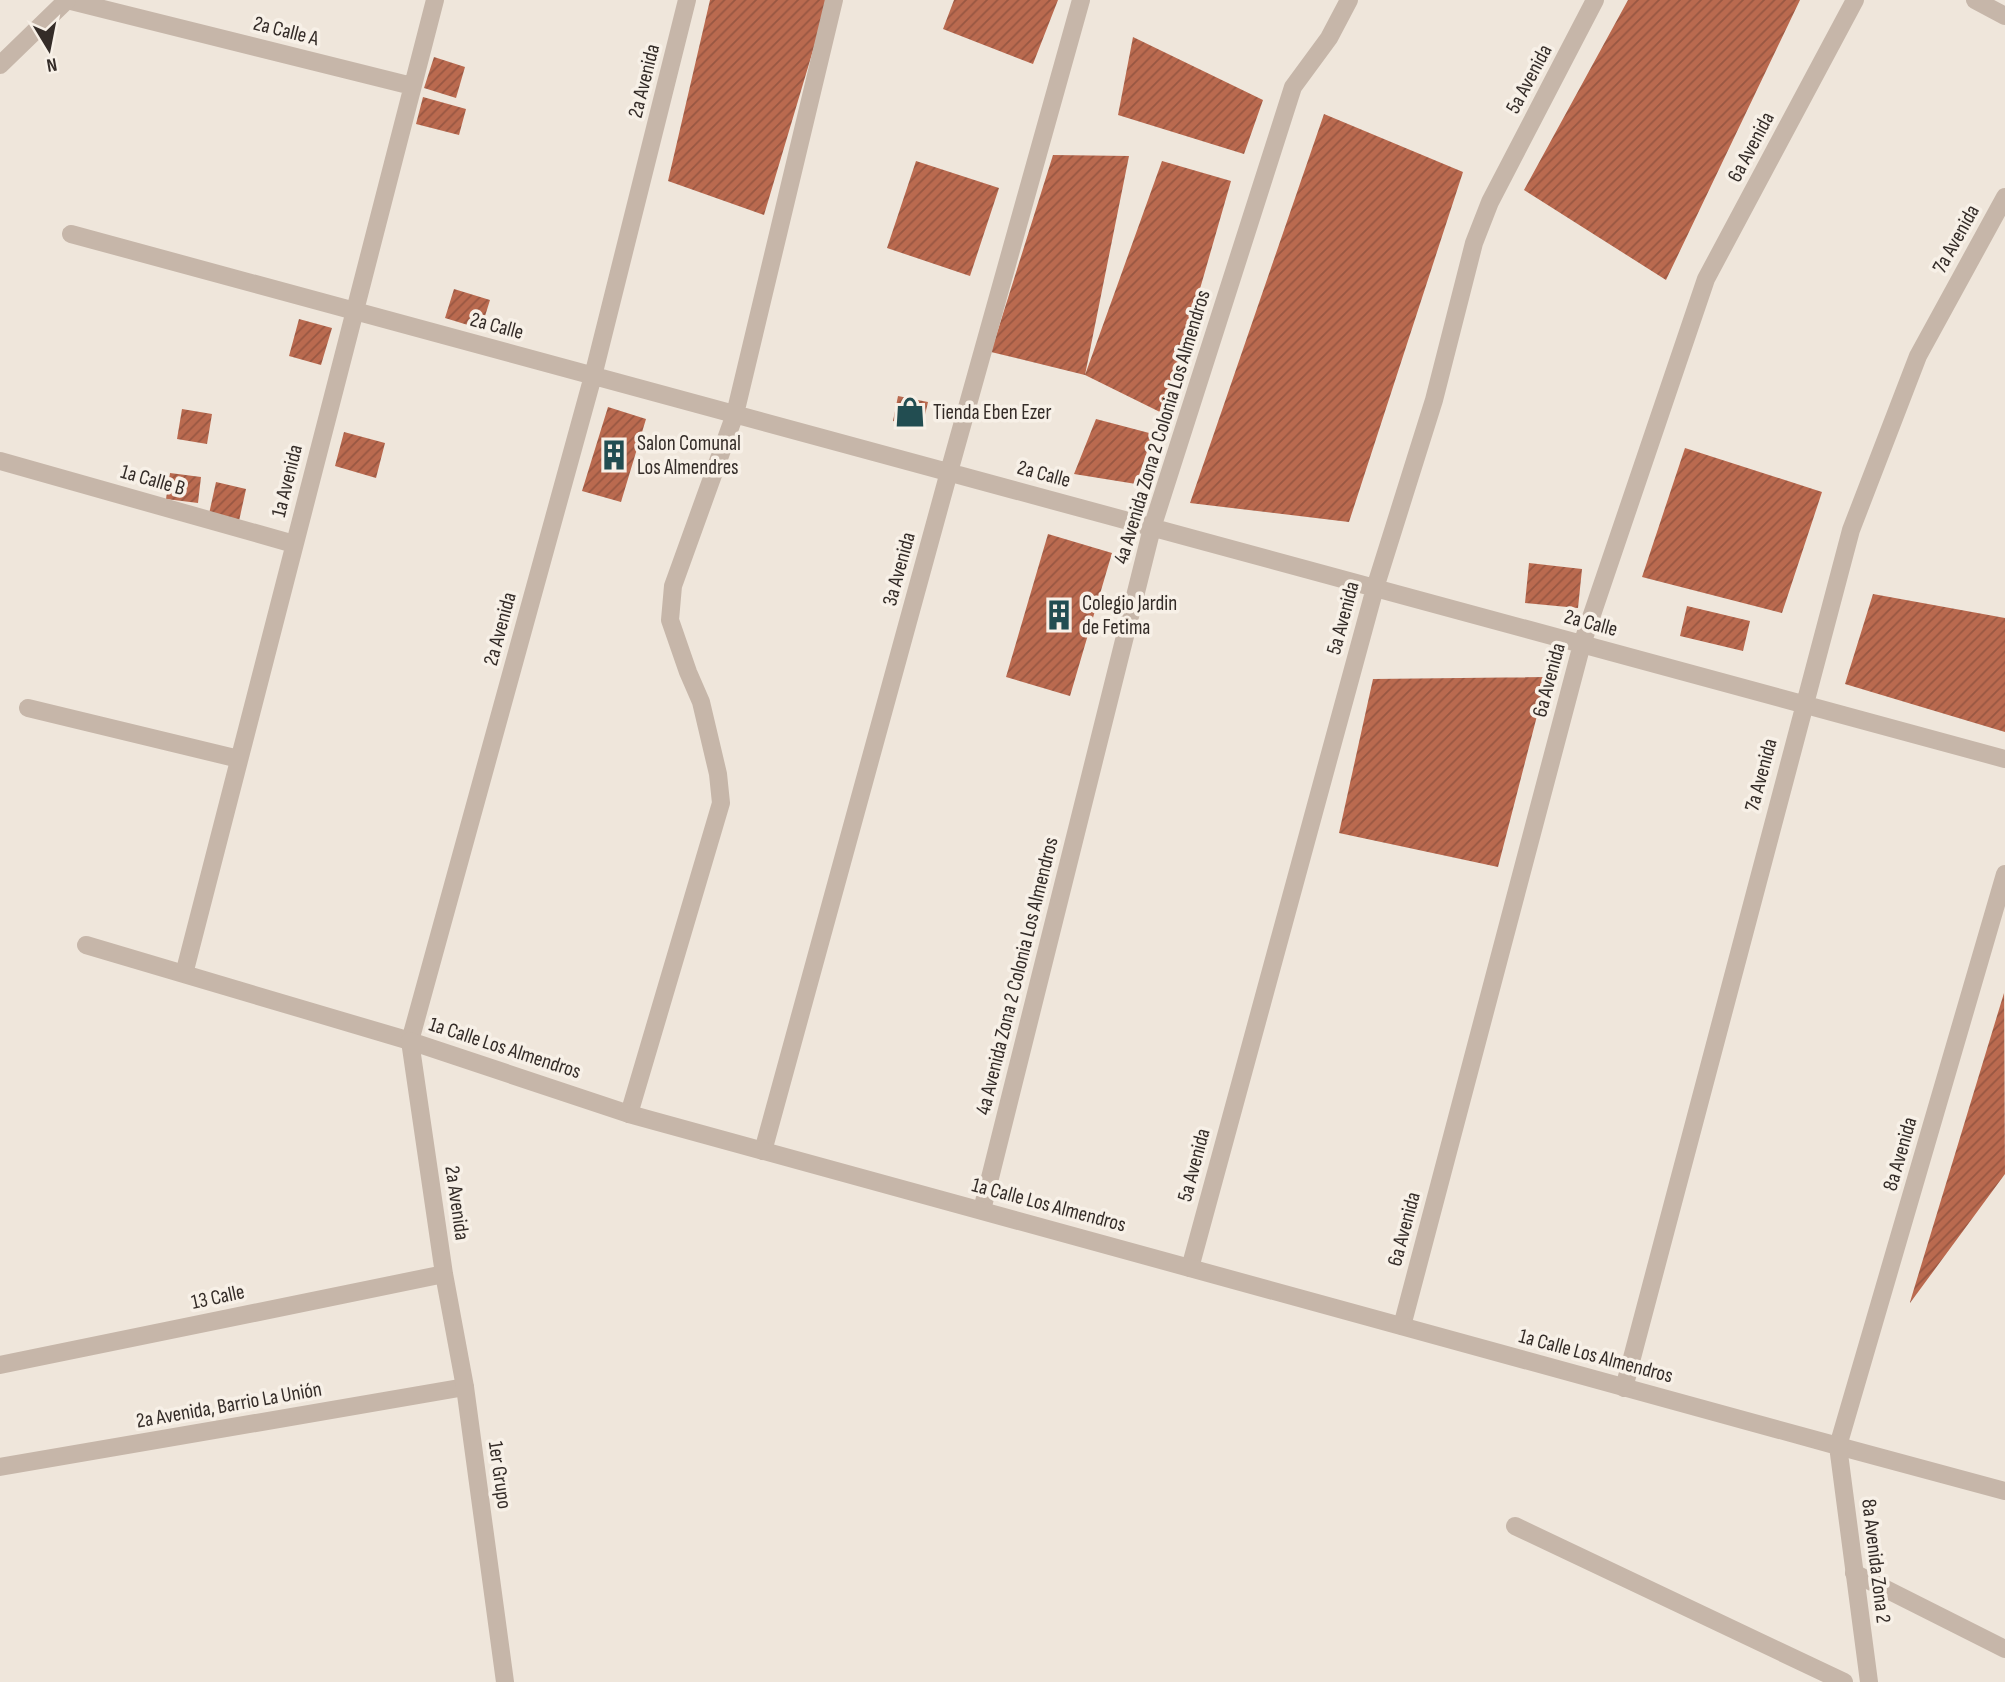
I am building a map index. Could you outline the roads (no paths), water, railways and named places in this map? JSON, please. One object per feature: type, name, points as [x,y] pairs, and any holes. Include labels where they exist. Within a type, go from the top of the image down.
[{"type":"street","points":[[0,65],[67,0]]},
{"type":"street","name":"2a Calle A","points":[[67,0],[412,86]]},
{"type":"street","name":"1a Avenida","points":[[184,974],[435,0]]},
{"type":"street","name":"2a Avenida","points":[[444,1274],[410,1041],[593,376],[687,0]]},
{"type":"street","points":[[629,1114],[721,803],[719,774],[705,714],[670,620],[673,586],[734,414],[834,0]]},
{"type":"street","name":"3a Avenida","points":[[763,1150],[1081,0]]},
{"type":"street","name":"4a Avenida Zona 2 Colonia Los Almendros","points":[[982,1210],[1152,527],[1293,87],[1329,38],[1349,0]]},
{"type":"street","name":"5a Avenida","points":[[1190,1268],[1375,588],[1434,400],[1474,243],[1490,202],[1595,0]]},
{"type":"street","name":"6a Avenida","points":[[1402,1326],[1582,644],[1706,279],[1855,0]]},
{"type":"street","points":[[1975,0],[2005,16]]},
{"type":"street","name":"7a Avenida","points":[[1624,1388],[1851,530],[1919,356],[2005,197]]},
{"type":"street","name":"2a Calle","points":[[71,234],[2005,759]]},
{"type":"street","name":"1a Calle B","points":[[0,461],[295,544]]},
{"type":"street","points":[[28,708],[239,759]]},
{"type":"street","name":"8a Avenida","points":[[1838,1446],[2005,874]]},
{"type":"street","name":"1a Calle Los Almendros","points":[[86,945],[410,1041],[629,1114],[2005,1491]]},
{"type":"street","name":"13 Calle","points":[[0,1365],[444,1274]]},
{"type":"street","name":"1er Grupo","points":[[444,1274],[465,1387],[505,1682]]},
{"type":"street","name":"2a Avenida, Barrio La Unión","points":[[0,1467],[465,1387]]},
{"type":"street","name":"8a Avenida Zona 2","points":[[1838,1446],[1869,1682]]},
{"type":"street","points":[[1515,1526],[1844,1682]]},
{"type":"street","points":[[1854,1573],[2005,1649]]},
{"type":"place","name":"Tienda Eben Ezer","points":[[910,412]]},
{"type":"place","name":"Salon Comunal Los Almendres","points":[[614,455]]},
{"type":"place","name":"Colegio Jardin de Fetima","points":[[1059,615]]}]
